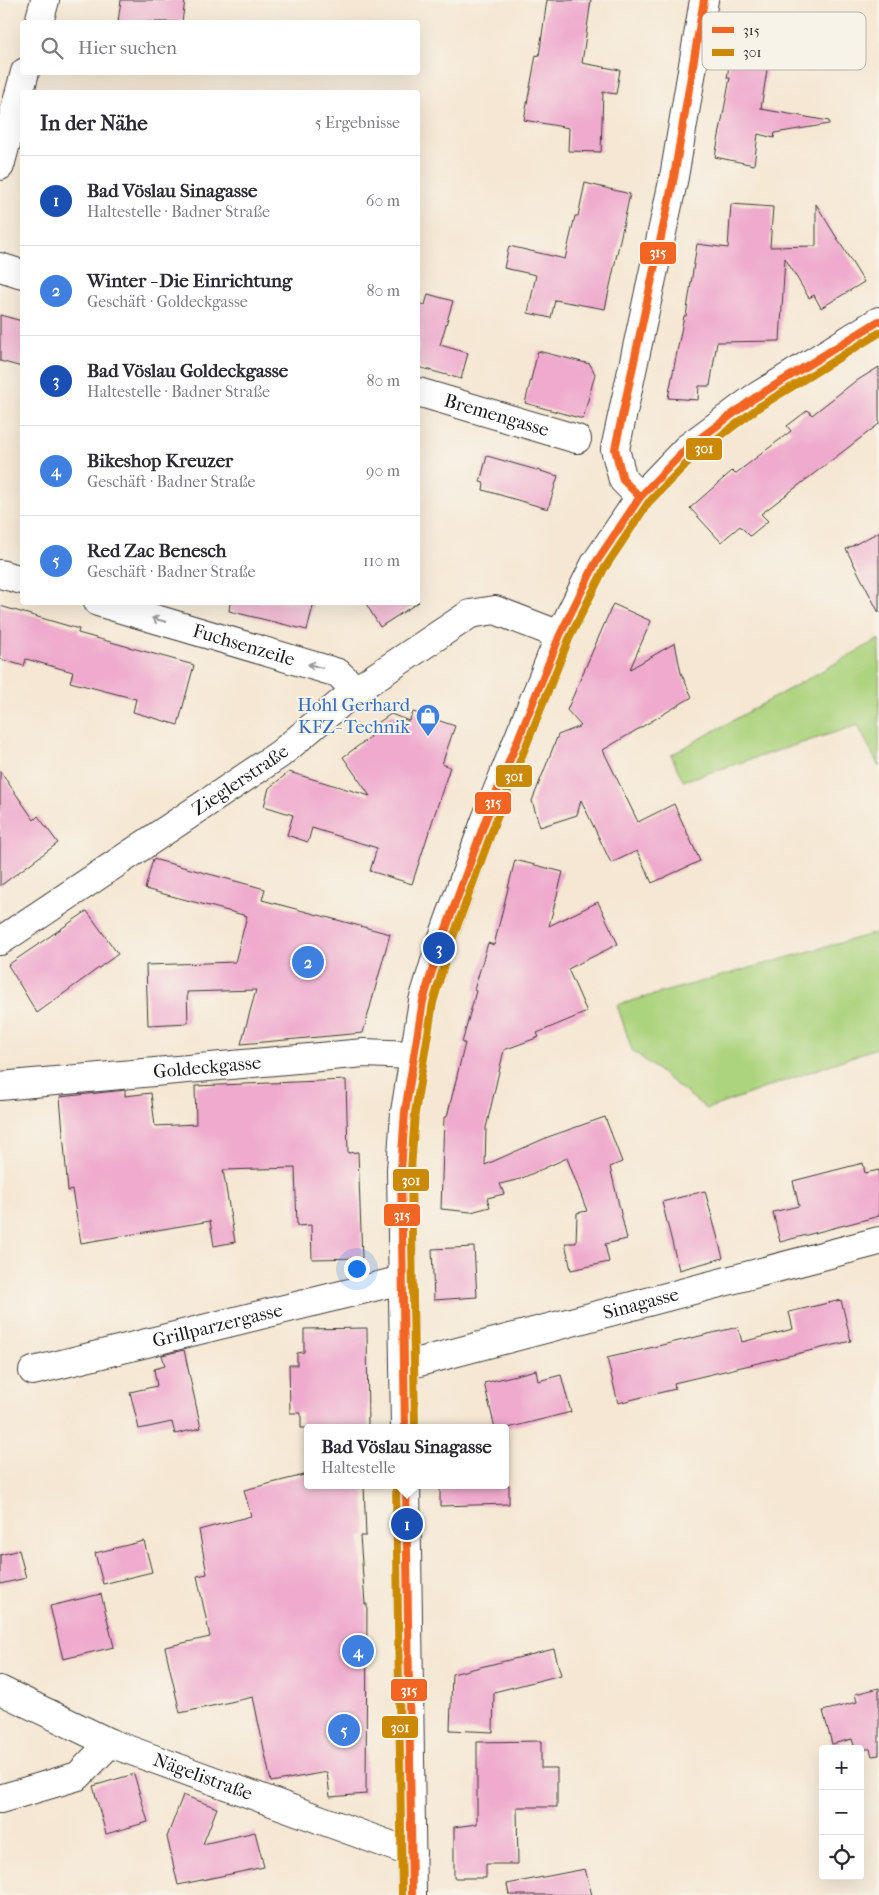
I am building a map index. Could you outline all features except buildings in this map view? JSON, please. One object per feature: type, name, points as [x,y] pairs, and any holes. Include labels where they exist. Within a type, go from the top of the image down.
[{"type":"street","points":[[40,20],[45,0]]},
{"type":"street","points":[[640,497],[623,480],[615,449],[674,177],[704,0]]},
{"type":"street","points":[[20,90],[24,75]]},
{"type":"street","points":[[0,166],[20,91]]},
{"type":"street","points":[[0,267],[20,273]]},
{"type":"street","points":[[405,1424],[401,1170],[405,1112],[423,1001],[439,948],[486,819],[560,635],[595,564],[640,497],[687,448],[753,399],[879,321]]},
{"type":"street","name":"Bremengasse","points":[[420,393],[576,439]]},
{"type":"street","points":[[0,574],[20,579]]},
{"type":"street","name":"Fuchsenzeile","points":[[108,605],[338,673],[356,690]]},
{"type":"street","name":"Zieglerstraße","points":[[0,941],[280,754],[356,690],[470,614],[495,610],[560,635]]},
{"type":"street","name":"Goldeckgasse","points":[[0,1086],[364,1053],[413,1055]]},
{"type":"street","name":"Sinagasse","points":[[404,1366],[879,1242]]},
{"type":"street","name":"Grillparzergasse","points":[[33,1371],[402,1280]]},
{"type":"street","points":[[406,1489],[412,1895]]},
{"type":"street","name":"Nägelistraße","points":[[0,1690],[110,1743],[412,1853]]},
{"type":"street","points":[[0,1799],[78,1776],[110,1743]]},
{"type":"green space","points":[[879,639],[879,767],[858,725],[683,781],[671,755]]},
{"type":"green space","points":[[879,932],[879,1047],[707,1109],[632,1050],[617,1005]]},
{"type":"transit line","name":"315","points":[[640,497],[623,480],[615,449],[674,177],[704,0]]},
{"type":"transit line","name":"315","points":[[405,1424],[401,1170],[405,1112],[423,1001],[439,948],[486,819],[560,635],[595,564],[640,497],[687,448],[753,399],[879,321]]},
{"type":"transit line","name":"301","points":[[415,1424],[411,1170],[415,1113],[433,1003],[448,951],[495,823],[569,639],[604,569],[648,503],[694,456],[759,407],[879,333]]},
{"type":"transit line","name":"301","points":[[396,1489],[402,1895]]},
{"type":"transit line","name":"315","points":[[406,1489],[412,1895]]},
{"type":"place","name":"Hohl Gerhard KFZ- Technik","points":[[428,737]]},
{"type":"place","name":"Bad Vöslau Goldeckgasse","points":[[439,948]]},
{"type":"place","name":"Winter - Die Einrichtung","points":[[308,962]]},
{"type":"place","name":"Bad Vöslau Sinagasse","points":[[407,1524]]},
{"type":"place","name":"Bikeshop Kreuzer","points":[[358,1651]]},
{"type":"place","name":"Red Zac Benesch","points":[[344,1730]]}]
